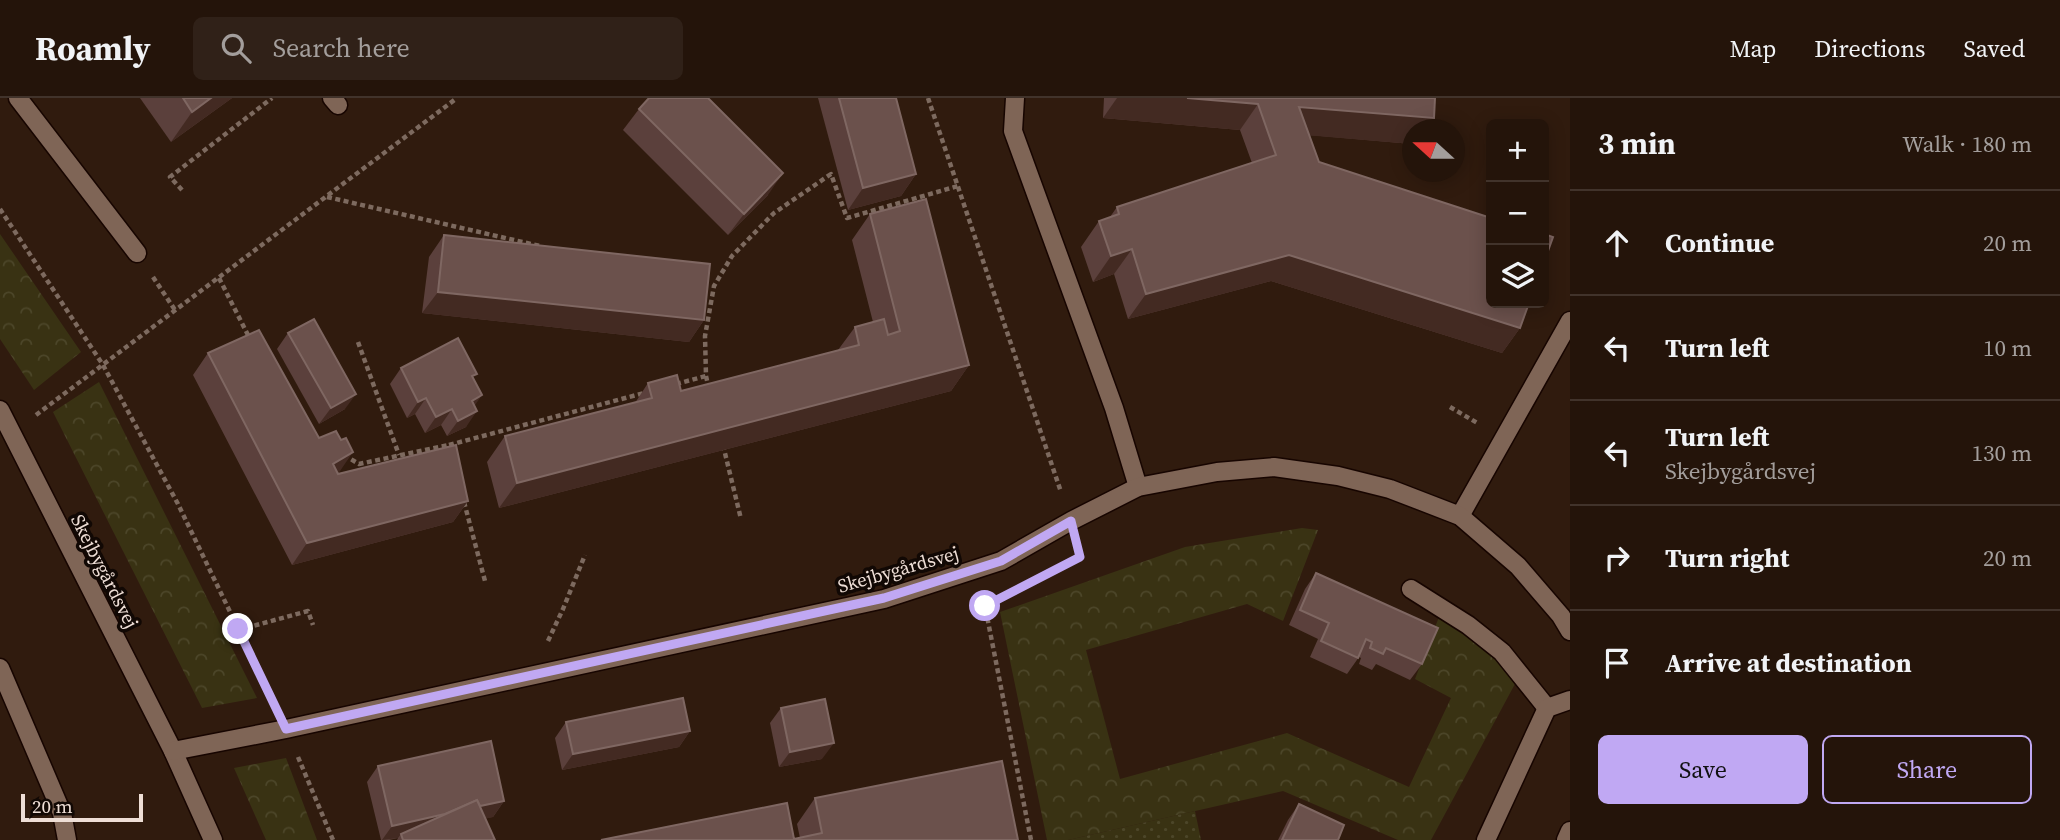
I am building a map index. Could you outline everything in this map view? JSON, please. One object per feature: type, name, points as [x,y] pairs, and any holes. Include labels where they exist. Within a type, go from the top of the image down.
[{"type":"street","points":[[18,98],[137,253]]},
{"type":"street","points":[[1015,98],[1013,131],[1114,408],[1138,487]]},
{"type":"street","points":[[1460,516],[1570,321]]},
{"type":"street","name":"Skejbygårdsvej","points":[[0,410],[173,751],[213,840]]},
{"type":"street","name":"Skejbygårdsvej","points":[[173,751],[286,729],[884,598],[1001,561],[1138,487],[1217,472],[1274,467],[1338,476],[1390,489],[1460,516],[1518,565],[1561,616],[1570,631]]},
{"type":"street","points":[[1411,589],[1468,625],[1502,652],[1547,708]]},
{"type":"street","points":[[0,668],[62,813],[67,840]]},
{"type":"street","points":[[1486,840],[1547,708],[1570,700]]},
{"type":"street","points":[[1566,840],[1570,831]]},
{"type":"path","points":[[181,190],[170,177],[272,98]]},
{"type":"path","points":[[12,433],[457,98]]},
{"type":"path","points":[[929,98],[1071,521],[1080,557],[985,606],[1031,840]]},
{"type":"path","points":[[709,389],[705,336],[714,286],[732,256],[774,213],[831,174],[847,218],[957,186]]},
{"type":"path","points":[[326,196],[540,246]]},
{"type":"path","points":[[0,209],[103,365],[178,504],[286,729],[332,840]]},
{"type":"path","points":[[137,253],[175,310]]},
{"type":"path","points":[[219,278],[250,339]]},
{"type":"path","points":[[358,342],[399,455]]},
{"type":"path","points":[[668,387],[706,376]]},
{"type":"path","points":[[339,452],[359,464],[449,445],[655,390]]},
{"type":"path","points":[[722,441],[741,519]]},
{"type":"path","points":[[449,445],[452,457]]},
{"type":"path","points":[[462,494],[485,581]]},
{"type":"path","points":[[545,646],[584,555]]},
{"type":"path","points":[[238,629],[308,611],[313,625]]},
{"type":"green space","points":[[0,234],[81,352],[34,390],[0,339]]},
{"type":"green space","points":[[99,382],[257,698],[202,708],[53,412]]},
{"type":"green space","points":[[1302,528],[1318,530],[1283,621],[1247,604],[1086,650],[1120,779],[1287,733],[1409,787],[1451,698],[1415,679],[1439,617],[1484,646],[1516,682],[1431,840],[1398,840],[1283,791],[1068,840],[1047,840],[1000,612],[1185,547]]},
{"type":"green space","points":[[286,758],[317,840],[266,840],[234,768]]},
{"type":"green space","points":[[1195,811],[1201,840],[1068,840]]},
{"type":"building","points":[[183,98],[211,98],[192,112]]},
{"type":"building","points":[[649,98],[708,98],[783,173],[744,214],[639,109]]},
{"type":"building","points":[[839,98],[896,98],[916,174],[863,188]]},
{"type":"building","points":[[1187,98],[1435,98],[1434,118],[1299,107],[1319,162],[1486,216],[1486,308],[1527,308],[1520,328],[1289,255],[1146,294],[1132,249],[1111,256],[1099,221],[1119,214],[1117,207],[1276,155],[1258,104]]},
{"type":"building","points":[[926,199],[969,365],[517,483],[505,436],[652,398],[648,383],[677,375],[681,391],[859,345],[855,327],[884,319],[888,335],[900,331],[870,214]]},
{"type":"building","points":[[444,235],[710,264],[704,320],[438,292]]},
{"type":"building","points":[[314,319],[356,394],[331,408],[288,333]]},
{"type":"building","points":[[259,330],[319,438],[336,431],[341,440],[346,438],[353,452],[333,464],[338,474],[456,445],[468,501],[307,543],[208,353]]},
{"type":"building","points":[[458,338],[477,374],[472,376],[482,395],[472,401],[477,411],[458,421],[452,409],[436,417],[426,398],[418,402],[401,368]]},
{"type":"building","points":[[1316,573],[1438,628],[1422,664],[1386,648],[1383,654],[1370,648],[1372,642],[1366,639],[1358,658],[1321,641],[1329,623],[1300,610]]},
{"type":"building","points":[[683,698],[690,731],[573,754],[566,722]]},
{"type":"building","points":[[825,699],[834,743],[790,752],[781,708]]},
{"type":"building","points":[[491,741],[504,801],[480,806],[477,800],[445,814],[392,826],[378,766]]},
{"type":"building","points":[[1002,761],[1018,840],[601,840],[787,803],[794,839],[822,833],[815,798]]},
{"type":"building","points":[[477,800],[495,840],[403,840],[401,834]]},
{"type":"building","points":[[1299,804],[1344,825],[1338,840],[1282,840]]},
{"type":"route","points":[[238,629],[286,729],[884,598],[1001,561],[1071,521],[1080,557],[985,606]]}]
